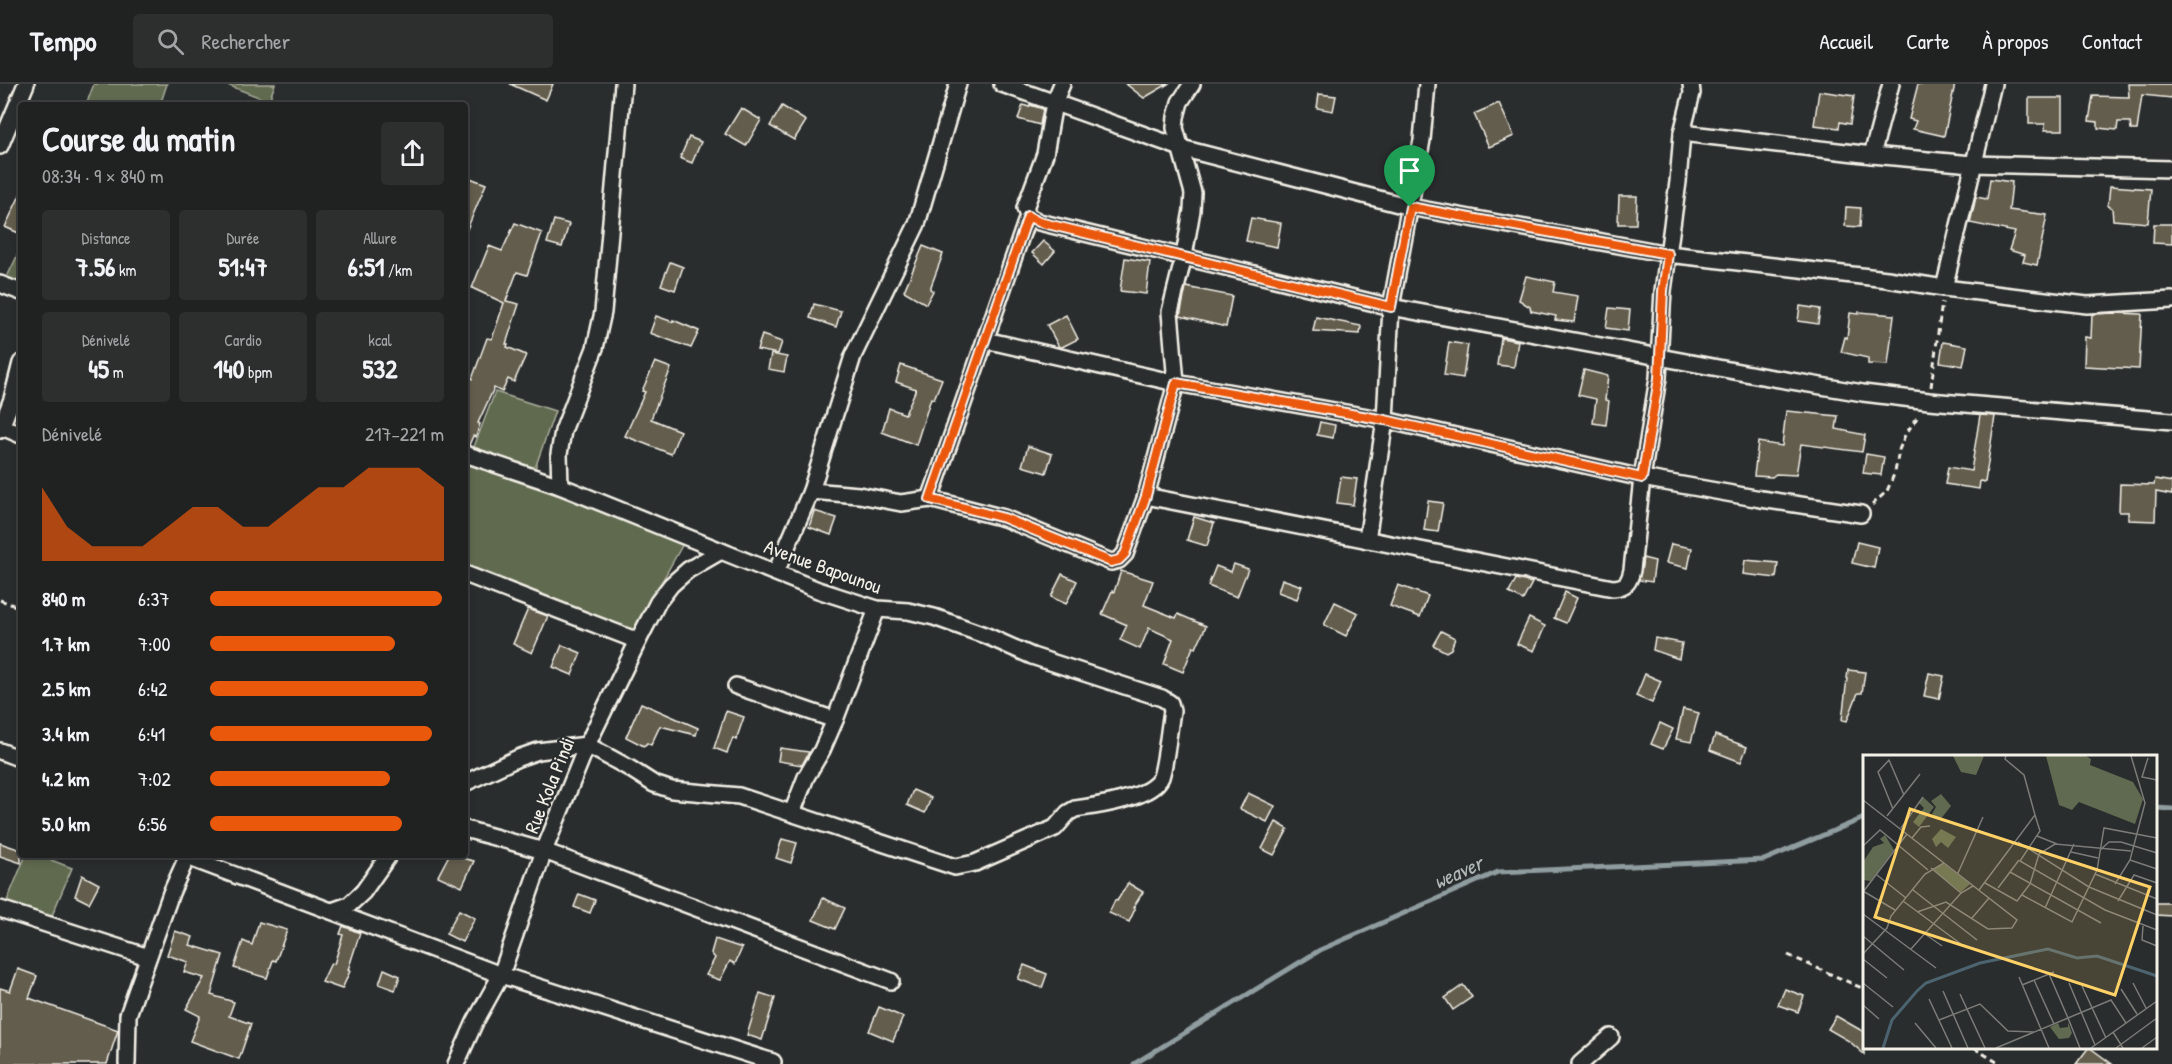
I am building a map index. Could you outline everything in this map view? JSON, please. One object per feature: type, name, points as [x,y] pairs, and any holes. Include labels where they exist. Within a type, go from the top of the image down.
[{"type":"street","points":[[18,102],[26,84]]},
{"type":"street","points":[[560,486],[559,454],[563,431],[595,348],[603,312],[623,84]]},
{"type":"street","points":[[776,573],[811,491],[853,356],[917,224],[958,84]]},
{"type":"street","points":[[1002,84],[1181,148],[1410,207],[1668,254],[1887,279],[1944,288],[2087,304],[2172,300]]},
{"type":"street","points":[[930,499],[1028,216],[1025,208],[1045,154],[1054,103],[1062,84]]},
{"type":"street","points":[[811,491],[860,495],[901,503],[930,499],[1004,518],[1111,562],[1119,560],[1125,554],[1146,496],[1176,383],[1170,312],[1184,256],[1192,210],[1192,193],[1175,128],[1180,102],[1192,84]]},
{"type":"street","points":[[1366,540],[1385,420],[1391,307],[1422,140],[1427,84]]},
{"type":"street","points":[[1146,496],[1613,588],[1623,588],[1630,581],[1632,570],[1642,478],[1659,378],[1663,291],[1678,182],[1682,133],[1692,93],[1691,84]]},
{"type":"street","points":[[1872,155],[1891,84]]},
{"type":"street","points":[[1944,288],[1993,84]]},
{"type":"street","points":[[0,146],[18,103]]},
{"type":"street","points":[[1682,133],[1972,164],[2172,169]]},
{"type":"street","points":[[1028,216],[1039,222],[1391,307],[1761,376],[1863,393],[1929,401],[2172,421]]},
{"type":"street","points":[[0,284],[18,291]]},
{"type":"street","points":[[985,340],[1176,383],[1385,420],[1642,478],[1861,514]]},
{"type":"street","points":[[18,373],[1,428],[18,434]]},
{"type":"street","name":"Avenue Bapounou","points":[[468,455],[560,486],[818,590],[877,609],[908,611],[944,620],[1032,656],[1162,698],[1170,703],[1172,711],[1160,778],[1147,790],[1125,799],[1075,809],[1068,813],[1055,828],[975,863],[955,867],[792,813]]},
{"type":"street","name":"Rue Kola Pindi","points":[[456,1064],[475,1022],[501,975],[544,851],[587,745],[658,602],[671,585],[688,570],[721,551]]},
{"type":"street","points":[[468,575],[638,642]]},
{"type":"street","points":[[468,782],[508,762],[538,751],[587,745],[654,784],[672,790],[739,796],[792,813],[806,777],[822,750],[835,720],[877,609]]},
{"type":"street","points":[[736,686],[835,720]]},
{"type":"street","points":[[0,751],[18,758]]},
{"type":"street","points":[[468,830],[544,851],[891,981]]},
{"type":"street","points":[[127,1064],[128,1015],[171,893],[186,858]]},
{"type":"street","points":[[192,858],[501,975],[774,1062]]},
{"type":"street","points":[[332,911],[349,905],[363,892],[387,858]]},
{"type":"street","points":[[0,909],[148,957]]},
{"type":"street","points":[[1580,1064],[1611,1037]]},
{"type":"path","points":[[0,600],[18,607]]},
{"type":"path","points":[[1788,955],[1863,989]]},
{"type":"path","points":[[1977,1049],[2000,1064]]},
{"type":"green space","points":[[94,84],[167,84],[161,102],[87,102]]},
{"type":"green space","points":[[225,84],[275,84],[269,101]]},
{"type":"green space","points":[[18,254],[18,286],[5,281]]},
{"type":"green space","points":[[495,392],[555,411],[533,474],[472,452]]},
{"type":"green space","points":[[468,462],[684,542],[633,633],[468,568]]},
{"type":"green space","points":[[25,858],[46,858],[72,868],[48,925],[4,908]]},
{"type":"building","points":[[510,84],[553,84],[546,100]]},
{"type":"building","points":[[1126,84],[1168,84],[1144,98]]},
{"type":"building","points":[[1918,84],[1955,84],[1944,136],[1913,129],[1916,121],[1909,119]]},
{"type":"building","points":[[2128,84],[2172,84],[2172,98],[2142,95],[2137,130],[2131,130],[2130,122],[2118,122],[2117,130],[2098,128],[2098,122],[2089,121],[2093,96],[2129,97]]},
{"type":"building","points":[[1819,91],[1854,96],[1850,124],[1840,122],[1839,128],[1814,125]]},
{"type":"building","points":[[1319,94],[1336,96],[1333,111],[1317,108]]},
{"type":"building","points":[[2029,98],[2063,98],[2063,130],[2045,130],[2045,124],[2029,124]]},
{"type":"building","points":[[1499,103],[1514,136],[1489,147],[1474,114]]},
{"type":"building","points":[[1023,105],[1043,109],[1040,125],[1018,119]]},
{"type":"building","points":[[782,106],[806,121],[794,140],[770,126]]},
{"type":"building","points":[[741,108],[761,120],[746,146],[725,134]]},
{"type":"building","points":[[689,137],[701,142],[692,163],[680,158]]},
{"type":"building","points":[[470,178],[486,184],[468,227]]},
{"type":"building","points":[[1990,179],[2012,182],[2009,210],[2047,215],[2037,265],[2023,262],[2025,255],[2009,250],[2015,232],[1970,223],[1976,197],[1987,199]]},
{"type":"building","points":[[2110,186],[2151,189],[2148,223],[2113,220],[2112,208],[2108,206]]},
{"type":"building","points":[[1619,196],[1637,196],[1636,224],[1618,224]]},
{"type":"building","points":[[18,199],[18,233],[5,227]]},
{"type":"building","points":[[1846,207],[1861,208],[1860,227],[1845,226]]},
{"type":"building","points":[[1251,218],[1281,223],[1277,247],[1246,241]]},
{"type":"building","points":[[554,220],[569,224],[562,247],[547,243]]},
{"type":"building","points":[[515,223],[542,233],[527,275],[517,272],[506,301],[519,304],[507,347],[526,355],[514,382],[508,379],[502,392],[494,388],[478,423],[480,424],[476,437],[473,436],[469,445],[468,378],[472,379],[487,338],[492,339],[504,303],[472,288],[489,246],[502,251]]},
{"type":"building","points":[[2154,224],[2172,224],[2172,244],[2153,243]]},
{"type":"building","points":[[1043,241],[1055,251],[1044,264],[1032,253]]},
{"type":"building","points":[[923,246],[943,254],[930,289],[933,291],[926,304],[904,291]]},
{"type":"building","points":[[1125,258],[1150,262],[1146,294],[1120,291]]},
{"type":"building","points":[[670,262],[683,267],[675,290],[661,285]]},
{"type":"building","points":[[1526,276],[1555,282],[1553,292],[1578,296],[1574,322],[1555,320],[1556,316],[1531,311],[1530,307],[1519,300]]},
{"type":"building","points":[[1186,287],[1232,296],[1226,327],[1180,316]]},
{"type":"building","points":[[814,304],[841,311],[836,327],[810,318]]},
{"type":"building","points":[[1800,306],[1820,309],[1818,324],[1798,321]]},
{"type":"building","points":[[1609,308],[1630,310],[1628,331],[1606,328]]},
{"type":"building","points":[[1859,312],[1894,315],[1888,365],[1868,364],[1868,358],[1841,352],[1845,337],[1847,338],[1850,313],[1859,314]]},
{"type":"building","points":[[2092,314],[2142,314],[2139,369],[2084,366],[2085,337],[2091,338]]},
{"type":"building","points":[[1066,315],[1078,339],[1059,347],[1047,325]]},
{"type":"building","points":[[656,316],[673,322],[673,320],[699,331],[691,348],[650,333]]},
{"type":"building","points":[[1316,317],[1361,326],[1360,334],[1313,331]]},
{"type":"building","points":[[762,335],[782,342],[778,354],[757,350]]},
{"type":"building","points":[[1501,338],[1518,341],[1514,367],[1497,365]]},
{"type":"building","points":[[1449,342],[1468,345],[1463,378],[1444,375]]},
{"type":"building","points":[[1943,342],[1967,346],[1963,366],[1940,362]]},
{"type":"building","points":[[771,354],[787,357],[784,372],[768,369]]},
{"type":"building","points":[[655,362],[671,368],[651,419],[680,431],[671,454],[625,436],[645,392],[642,391]]},
{"type":"building","points":[[901,365],[942,379],[934,399],[931,398],[916,445],[882,432],[889,408],[905,414],[916,389],[896,382]]},
{"type":"building","points":[[1584,370],[1608,376],[1605,400],[1609,401],[1606,425],[1593,423],[1596,399],[1578,395]]},
{"type":"building","points":[[1786,411],[1838,416],[1836,429],[1865,435],[1862,452],[1801,444],[1796,475],[1754,476],[1758,442],[1782,446]]},
{"type":"building","points":[[1980,415],[1995,416],[1985,482],[1980,481],[1979,489],[1945,484],[1948,467],[1971,471]]},
{"type":"building","points":[[1320,422],[1335,425],[1333,438],[1317,435]]},
{"type":"building","points":[[1028,446],[1052,454],[1046,473],[1022,466]]},
{"type":"building","points":[[1866,454],[1884,457],[1881,475],[1863,473]]},
{"type":"building","points":[[1341,477],[1357,479],[1353,505],[1337,503]]},
{"type":"building","points":[[2155,479],[2172,482],[2172,495],[2156,492],[2155,521],[2128,520],[2128,512],[2119,512],[2120,484],[2154,485]]},
{"type":"building","points":[[1428,501],[1443,503],[1438,532],[1424,530]]},
{"type":"building","points":[[814,511],[837,518],[831,535],[809,527]]},
{"type":"building","points":[[1194,517],[1214,523],[1207,546],[1187,540]]},
{"type":"building","points":[[1857,542],[1878,547],[1874,568],[1852,563]]},
{"type":"building","points":[[1671,544],[1692,548],[1688,568],[1666,563]]},
{"type":"building","points":[[1643,558],[1655,561],[1652,582],[1639,580]]},
{"type":"building","points":[[1745,560],[1778,563],[1776,578],[1743,574]]},
{"type":"building","points":[[1234,564],[1248,569],[1237,597],[1208,586],[1216,566],[1231,572]]},
{"type":"building","points":[[1121,571],[1153,581],[1144,605],[1176,618],[1178,614],[1206,626],[1196,648],[1193,647],[1183,672],[1164,664],[1173,639],[1149,628],[1140,649],[1120,640],[1127,625],[1102,614],[1112,591],[1114,592]]},
{"type":"building","points":[[1062,574],[1077,581],[1066,604],[1051,597]]},
{"type":"building","points":[[1282,579],[1302,586],[1297,599],[1278,592]]},
{"type":"building","points":[[1516,579],[1532,583],[1523,600],[1509,593]]},
{"type":"building","points":[[1398,585],[1428,596],[1420,617],[1390,606]]},
{"type":"building","points":[[1565,592],[1577,598],[1566,623],[1554,618]]},
{"type":"building","points":[[1335,602],[1358,613],[1346,636],[1324,625]]},
{"type":"building","points":[[528,609],[548,616],[532,653],[513,644]]},
{"type":"building","points":[[1529,618],[1545,626],[1534,651],[1517,644]]},
{"type":"building","points":[[1441,631],[1455,638],[1451,649],[1446,652],[1433,645]]},
{"type":"building","points":[[1655,638],[1682,643],[1679,659],[1653,650]]},
{"type":"building","points":[[562,645],[581,653],[572,675],[553,667]]},
{"type":"building","points":[[1848,670],[1865,672],[1862,693],[1858,693],[1847,721],[1842,720]]},
{"type":"building","points":[[1929,673],[1944,676],[1939,699],[1924,696]]},
{"type":"building","points":[[1645,674],[1661,681],[1652,703],[1636,696]]},
{"type":"building","points":[[641,703],[698,728],[696,735],[660,726],[651,745],[647,743],[644,746],[626,737]]},
{"type":"building","points":[[1683,709],[1699,713],[1691,742],[1676,739]]},
{"type":"building","points":[[726,711],[744,717],[736,740],[733,738],[727,753],[714,748]]},
{"type":"building","points":[[1660,723],[1673,729],[1663,749],[1651,744]]},
{"type":"building","points":[[1715,735],[1747,747],[1741,762],[1710,750]]},
{"type":"building","points":[[780,748],[809,752],[802,765],[778,761]]},
{"type":"building","points":[[913,790],[931,798],[925,813],[907,805]]},
{"type":"building","points":[[1248,793],[1275,806],[1267,822],[1240,809]]},
{"type":"building","points":[[1276,822],[1288,829],[1274,855],[1262,849]]},
{"type":"building","points":[[782,839],[797,843],[791,863],[776,858]]},
{"type":"building","points":[[0,843],[18,849],[18,858],[21,858],[21,863],[0,856]]},
{"type":"building","points":[[447,858],[474,861],[462,887],[438,876]]},
{"type":"building","points":[[82,875],[99,884],[89,903],[75,896]]},
{"type":"building","points":[[1128,883],[1143,892],[1133,908],[1135,909],[1129,922],[1109,913],[1115,900],[1117,901]]},
{"type":"building","points":[[579,894],[595,900],[590,913],[574,907]]},
{"type":"building","points":[[823,898],[845,908],[835,929],[813,920]]},
{"type":"building","points":[[2157,903],[2172,903],[2172,916],[2157,915]]},
{"type":"building","points":[[459,910],[475,918],[462,942],[446,934]]},
{"type":"building","points":[[259,922],[287,930],[267,978],[234,968],[243,941],[252,945]]},
{"type":"building","points":[[343,926],[360,933],[348,970],[350,971],[342,989],[322,982],[331,963],[334,964],[343,935],[340,934]]},
{"type":"building","points":[[175,931],[193,937],[190,945],[223,955],[211,995],[234,1002],[229,1016],[251,1024],[239,1059],[190,1041],[200,1016],[186,1009],[204,978],[184,972],[188,962],[167,955]]},
{"type":"building","points":[[715,939],[742,948],[735,964],[730,961],[720,980],[706,975],[715,958],[711,953]]},
{"type":"building","points":[[1024,965],[1047,974],[1042,988],[1018,979]]},
{"type":"building","points":[[18,969],[37,976],[29,998],[118,1030],[107,1064],[0,1064],[0,988],[10,991]]},
{"type":"building","points":[[384,969],[400,976],[395,990],[379,984]]},
{"type":"building","points":[[1463,985],[1472,997],[1453,1010],[1445,998]]},
{"type":"building","points":[[1785,989],[1804,996],[1798,1012],[1778,1005]]},
{"type":"building","points":[[760,993],[775,998],[762,1040],[747,1035]]},
{"type":"building","points":[[879,1007],[903,1017],[893,1041],[869,1031]]},
{"type":"building","points":[[1836,1016],[1863,1031],[1864,1054],[1849,1041],[1828,1029]]},
{"type":"building","points":[[2087,1049],[2092,1049],[2112,1064],[2076,1064]]},
{"type":"waterway","name":"weaver","points":[[2157,808],[2172,809]]},
{"type":"waterway","name":"weaver","points":[[1134,1064],[1320,950],[1498,872],[1764,860],[1863,818]]},
{"type":"route","points":[[1410,207],[1668,254],[1663,291],[1659,378],[1642,478],[1385,420],[1176,383],[1146,496],[1125,554],[1119,560],[1111,562],[1004,518],[930,499],[1028,216],[1039,222],[1391,307],[1410,207]]}]
